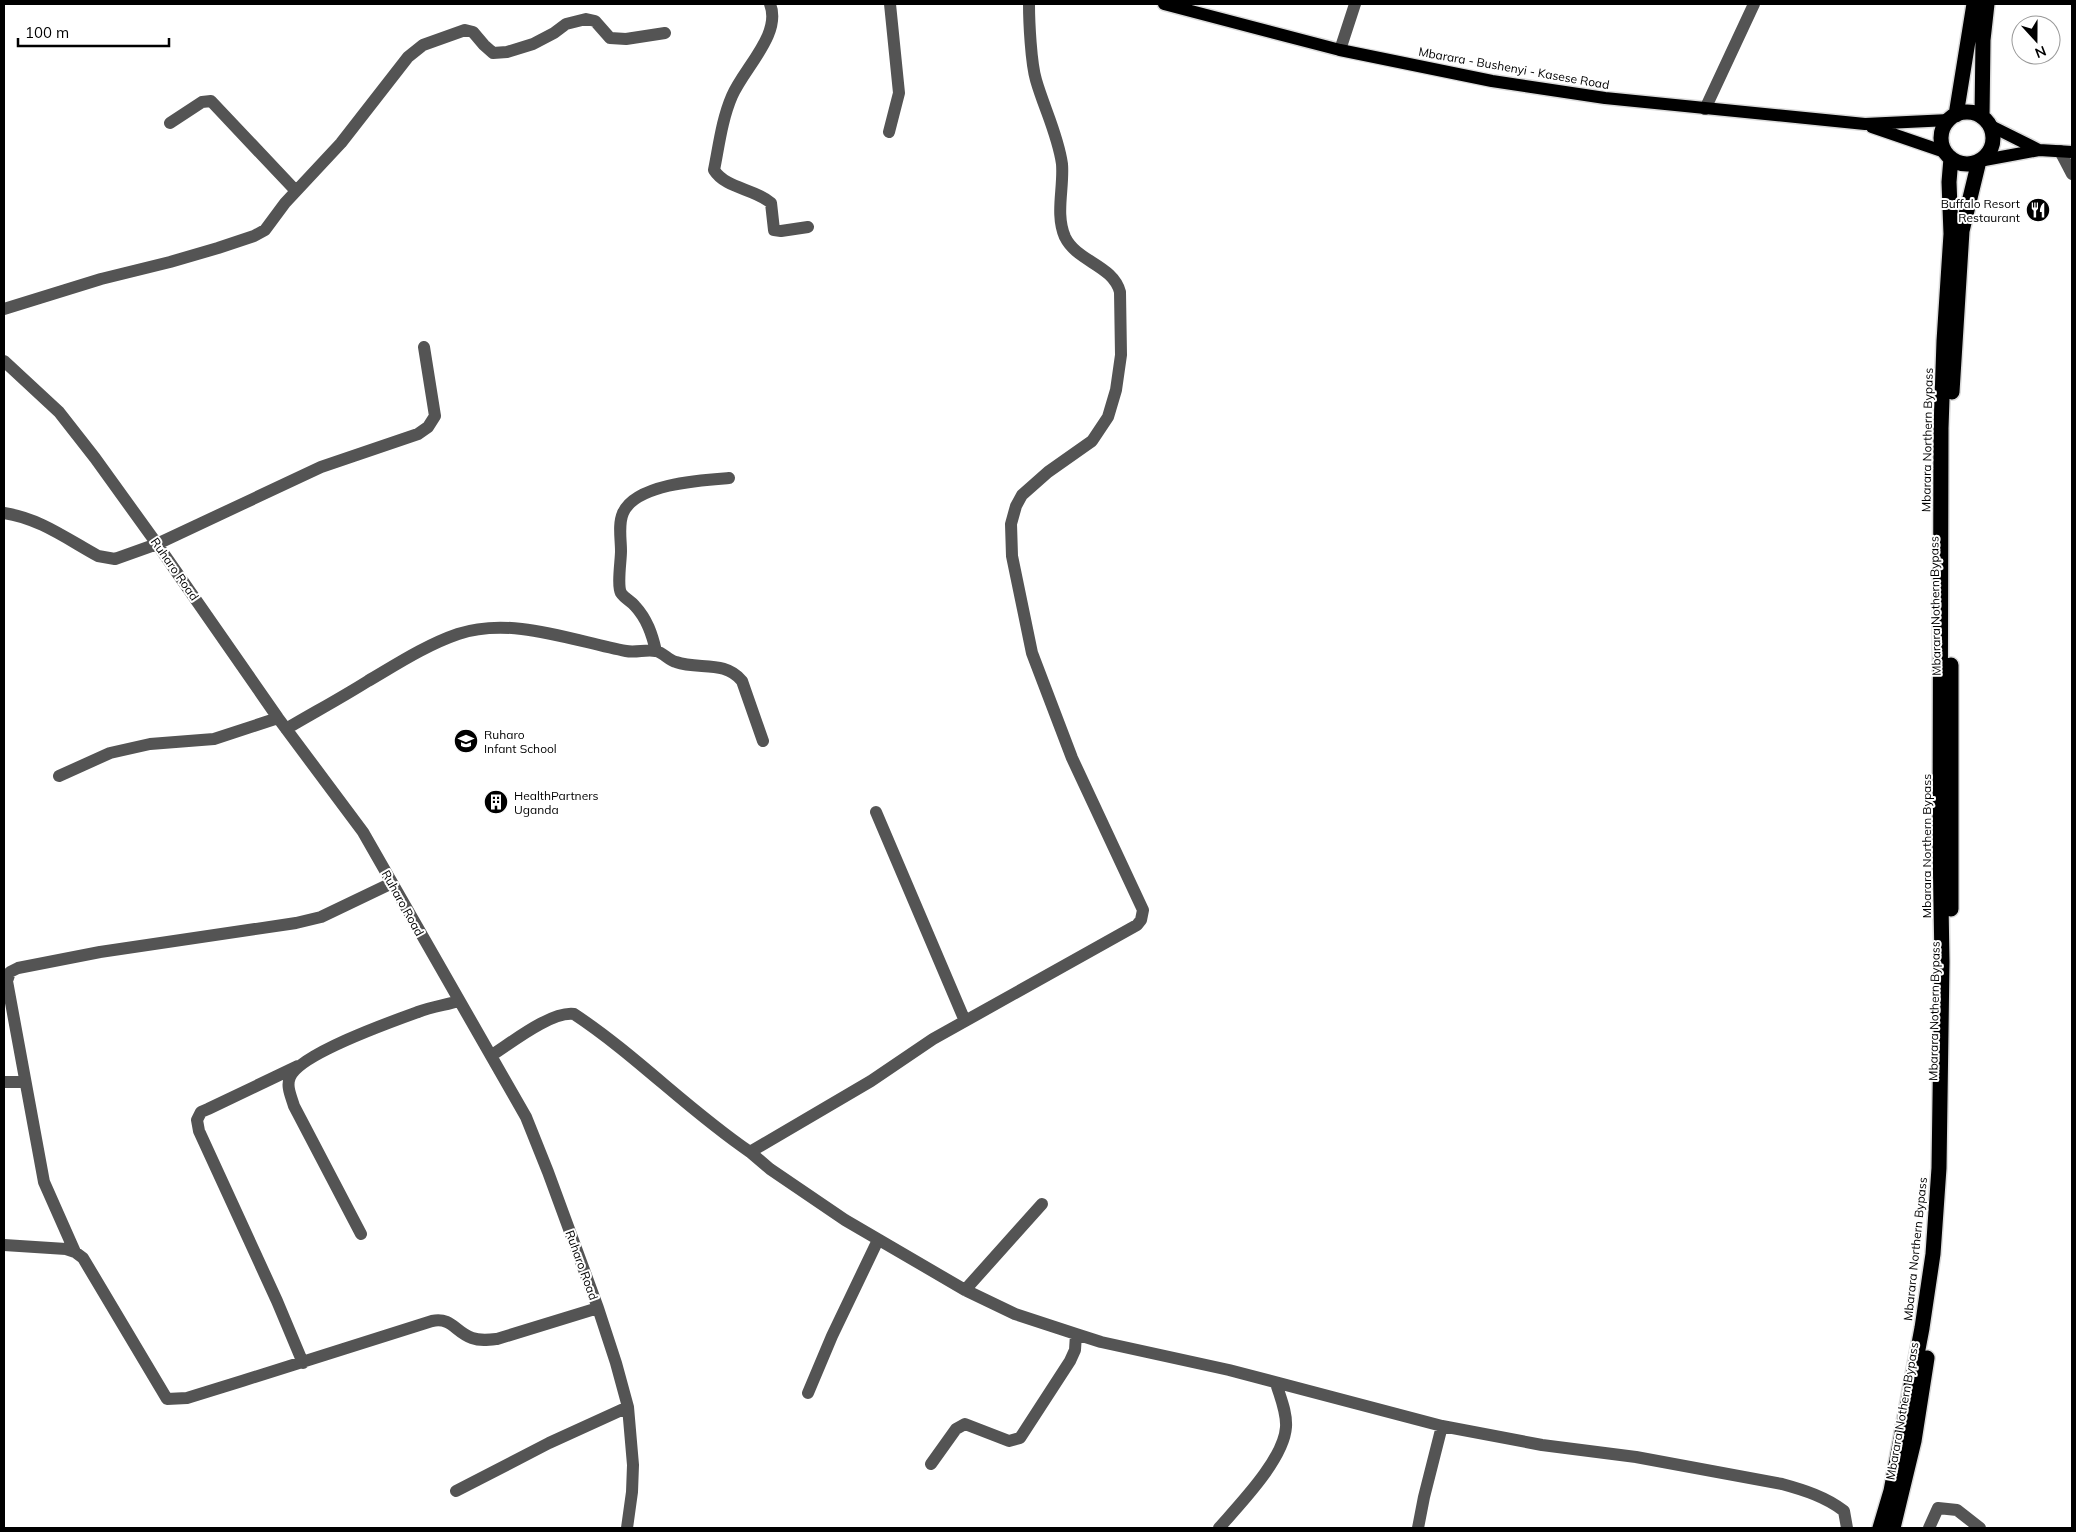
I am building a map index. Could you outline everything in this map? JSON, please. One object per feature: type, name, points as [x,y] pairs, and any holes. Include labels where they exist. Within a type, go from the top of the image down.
[{"type":"highway","name":"Mbarara Northern Bypass","points":[[1880,1528],[1890,1491],[1922,1328],[1933,1254],[1939,1168],[1942,962],[1940,843],[1941,428],[1951,234],[1948,155],[1942,144],[1941,136],[1952,117],[1974,4]]},
{"type":"highway","points":[[1948,155],[1964,164],[1979,161],[1990,150],[1993,134],[1987,121],[1983,40],[1987,4]]},
{"type":"highway","points":[[1952,117],[1966,112],[1987,121]]},
{"type":"highway","name":"Mbarara Nothern Bypass","points":[[1893,1528],[1914,1441],[1944,1248],[1951,903],[1949,528],[1952,393],[1962,231],[1979,161]]},
{"type":"main road","name":"Mbarara - Bushenyi - Kasese Road","points":[[1164,4],[1340,50],[1492,80],[1605,98],[1865,124],[1952,117]]},
{"type":"main road","points":[[1987,121],[2039,150]]},
{"type":"main road","name":"Mbarara - Bushenyi - Kasese Road","points":[[1865,124],[1948,155]]},
{"type":"main road","points":[[1979,161],[2039,150],[2066,152]]},
{"type":"street","points":[[770,4],[774,20],[770,34],[732,96],[723,126],[714,170],[724,180],[763,196],[772,203],[774,230],[781,231],[808,227]]},
{"type":"street","points":[[890,4],[899,94],[890,132]]},
{"type":"street","points":[[750,1152],[871,1081],[965,1020],[1137,925],[1143,914],[1143,910],[1072,758],[1032,653],[1012,556],[1011,524],[1016,506],[1022,495],[1048,472],[1092,440],[1108,418],[1116,390],[1121,355],[1119,286],[1101,268],[1073,250],[1061,225],[1062,165],[1054,134],[1035,78],[1030,4]]},
{"type":"street","points":[[1340,50],[1355,4]]},
{"type":"street","points":[[1705,109],[1754,4]]},
{"type":"street","points":[[4,309],[101,279],[170,262],[254,236],[265,230],[296,191],[341,143],[408,57],[423,45],[465,30],[473,32],[484,45],[494,52],[507,52],[533,44],[566,24],[586,19],[595,21],[610,38],[626,39],[665,33]]},
{"type":"street","points":[[170,123],[202,102],[211,101],[296,191]]},
{"type":"street","points":[[2066,152],[2072,174]]},
{"type":"street","points":[[4,513],[25,517],[50,528],[98,556],[106,558],[115,559],[126,556],[157,544],[321,468],[418,434],[428,427],[434,416],[433,398],[424,347]]},
{"type":"street","name":"Ruharo Road","points":[[4,360],[59,412],[95,458],[282,723],[364,832],[526,1117],[598,1308],[628,1407],[633,1465],[632,1492],[627,1528]]},
{"type":"street","points":[[656,651],[647,623],[635,606],[625,598],[620,588],[620,527],[623,514],[631,501],[658,489],[694,481],[729,478]]},
{"type":"street","points":[[59,776],[87,762],[119,751],[165,742],[214,738],[282,723],[406,658],[459,634],[483,629],[510,628],[558,636],[628,652],[656,651],[676,663],[727,668],[736,673],[742,681],[762,741]]},
{"type":"street","points":[[876,812],[965,1020]]},
{"type":"street","points":[[392,883],[349,905],[313,919],[100,952],[14,969],[7,976],[44,1182],[75,1252],[86,1263],[167,1399],[187,1398],[440,1319],[449,1322],[471,1338],[485,1340],[497,1339],[598,1308]]},
{"type":"street","points":[[302,1363],[277,1301],[199,1131],[197,1120],[202,1112],[298,1066],[309,1058],[346,1040],[419,1012],[459,1002]]},
{"type":"street","points":[[492,1055],[548,1021],[562,1014],[574,1014],[689,1106],[804,1192],[878,1240],[965,1290],[1015,1314],[1101,1342],[1229,1370],[1442,1426],[1542,1445],[1636,1457],[1782,1484],[1804,1490],[1844,1511],[1847,1528]]},
{"type":"street","points":[[298,1066],[290,1077],[288,1086],[294,1106],[361,1234]]},
{"type":"street","points":[[4,1082],[25,1082]]},
{"type":"street","points":[[965,1290],[1042,1204]]},
{"type":"street","points":[[808,1393],[832,1336],[878,1240]]},
{"type":"street","points":[[4,1245],[56,1248],[75,1252]]},
{"type":"street","points":[[931,1464],[956,1429],[965,1424],[1009,1441],[1020,1438],[1070,1361],[1075,1350],[1076,1334]]},
{"type":"street","points":[[1219,1528],[1259,1482],[1277,1454],[1284,1438],[1286,1417],[1276,1382]]},
{"type":"street","points":[[456,1491],[548,1443],[628,1407]]},
{"type":"street","points":[[1418,1528],[1442,1426]]},
{"type":"street","points":[[1929,1528],[1938,1508],[1957,1510],[1980,1528]]},
{"type":"place","name":"Buffalo Resort Restaurant","points":[[2038,210]]},
{"type":"place","name":"Ruharo Infant School","points":[[466,741]]},
{"type":"place","name":"HealthPartners Uganda","points":[[496,802]]}]
